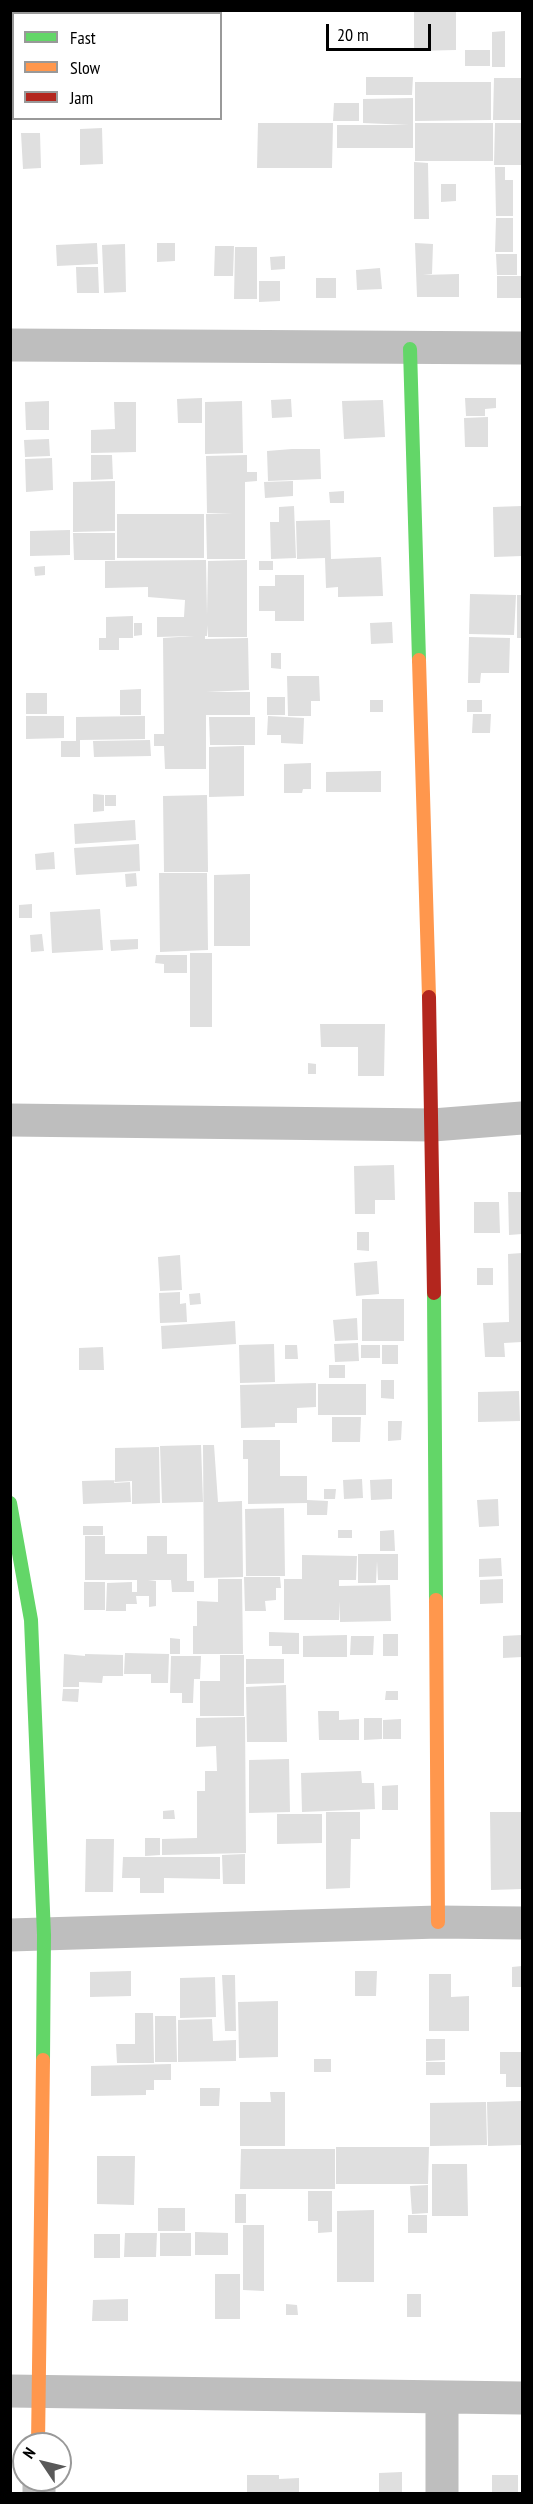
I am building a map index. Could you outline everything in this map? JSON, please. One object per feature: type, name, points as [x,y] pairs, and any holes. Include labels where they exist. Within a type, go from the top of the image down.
[{"type":"street","points":[[10,345],[522,348]]},
{"type":"street","points":[[410,349],[433,1125],[438,1922]]},
{"type":"street","points":[[10,1120],[433,1125],[522,1118]]},
{"type":"street","points":[[11,1504],[31,1620],[44,1935],[24,2390],[35,2432]]},
{"type":"street","points":[[10,1935],[438,1922],[522,1923]]},
{"type":"street","points":[[24,2390],[522,2398]]},
{"type":"street","points":[[442,2397],[442,2493]]},
{"type":"building","points":[[45,10],[97,10],[97,12],[46,12]]},
{"type":"building","points":[[414,10],[456,10],[456,50],[414,51]]},
{"type":"building","points":[[505,31],[505,67],[492,67],[492,32]]},
{"type":"building","points":[[465,50],[490,50],[490,66],[465,66]]},
{"type":"building","points":[[366,77],[413,77],[412,95],[366,95]]},
{"type":"building","points":[[494,78],[522,78],[522,120],[493,120]]},
{"type":"building","points":[[415,82],[491,82],[491,120],[415,121]]},
{"type":"building","points":[[413,98],[413,148],[337,148],[337,125],[409,125],[363,123],[363,99]]},
{"type":"building","points":[[334,103],[359,103],[359,121],[333,121]]},
{"type":"building","points":[[258,123],[333,123],[332,168],[257,168]]},
{"type":"building","points":[[415,123],[493,123],[493,161],[415,161]]},
{"type":"building","points":[[495,123],[522,123],[522,165],[494,165]]},
{"type":"building","points":[[102,128],[103,164],[80,165],[80,129]]},
{"type":"building","points":[[21,133],[40,133],[41,168],[23,169]]},
{"type":"building","points":[[414,162],[428,163],[429,219],[414,219]]},
{"type":"building","points":[[495,167],[505,167],[505,180],[513,180],[513,216],[496,216]]},
{"type":"building","points":[[441,184],[456,184],[456,201],[441,202]]},
{"type":"building","points":[[496,218],[513,218],[513,252],[495,252]]},
{"type":"building","points":[[97,243],[98,264],[57,266],[56,245]]},
{"type":"building","points":[[157,243],[175,243],[175,261],[157,262]]},
{"type":"building","points":[[415,243],[433,244],[432,274],[423,275],[459,274],[459,297],[417,297]]},
{"type":"building","points":[[125,244],[126,292],[104,293],[102,245]]},
{"type":"building","points":[[215,246],[234,246],[233,276],[214,276]]},
{"type":"building","points":[[235,247],[257,247],[257,299],[234,299]]},
{"type":"building","points":[[496,254],[517,254],[517,275],[497,275]]},
{"type":"building","points":[[285,256],[285,269],[271,270],[270,257]]},
{"type":"building","points":[[76,267],[98,267],[99,293],[77,293]]},
{"type":"building","points":[[380,268],[382,289],[357,290],[356,270]]},
{"type":"building","points":[[497,276],[522,276],[522,298],[497,298]]},
{"type":"building","points":[[316,278],[336,278],[336,298],[316,298]]},
{"type":"building","points":[[259,281],[280,281],[280,301],[259,302]]},
{"type":"building","points":[[202,398],[202,423],[178,423],[177,399]]},
{"type":"building","points":[[465,398],[496,398],[496,408],[485,409],[485,416],[466,416]]},
{"type":"building","points":[[291,399],[292,417],[272,418],[271,400]]},
{"type":"building","points":[[383,400],[385,437],[344,439],[342,401]]},
{"type":"building","points":[[49,401],[49,430],[26,430],[25,402]]},
{"type":"building","points":[[242,401],[243,453],[205,454],[205,402]]},
{"type":"building","points":[[114,402],[136,402],[136,452],[91,453],[91,430],[115,429]]},
{"type":"building","points":[[488,417],[488,447],[465,447],[464,418]]},
{"type":"building","points":[[49,439],[50,456],[25,457],[24,440]]},
{"type":"building","points":[[320,449],[321,479],[268,481],[267,451]]},
{"type":"building","points":[[91,455],[112,455],[113,479],[91,480]]},
{"type":"building","points":[[247,455],[247,472],[257,472],[257,481],[245,482],[245,559],[207,559],[206,514],[233,513],[207,513],[206,456]]},
{"type":"building","points":[[52,458],[53,490],[26,492],[25,459]]},
{"type":"building","points":[[115,481],[115,531],[73,532],[73,482]]},
{"type":"building","points":[[293,481],[293,496],[265,498],[264,482]]},
{"type":"building","points":[[344,491],[344,503],[330,503],[329,492]]},
{"type":"building","points":[[294,506],[296,558],[271,559],[270,522],[279,522],[279,507]]},
{"type":"building","points":[[522,506],[522,556],[494,557],[493,507]]},
{"type":"building","points":[[117,514],[204,514],[204,558],[117,558]]},
{"type":"building","points":[[330,520],[331,559],[381,557],[383,596],[338,597],[338,587],[326,588],[325,558],[297,559],[296,521]]},
{"type":"building","points":[[70,530],[70,555],[30,556],[30,531]]},
{"type":"building","points":[[73,533],[115,533],[115,560],[74,560]]},
{"type":"building","points":[[206,560],[207,615],[208,561],[247,560],[247,637],[208,637],[208,625],[205,639],[248,638],[249,690],[206,692],[250,692],[250,715],[206,715],[206,769],[165,769],[164,746],[154,746],[154,734],[164,734],[163,638],[194,636],[157,637],[157,617],[184,617],[185,600],[148,597],[148,587],[105,588],[105,561]]},
{"type":"building","points":[[259,561],[273,561],[273,570],[259,570]]},
{"type":"building","points":[[45,566],[45,575],[35,576],[34,567]]},
{"type":"building","points":[[275,575],[304,575],[304,621],[275,621],[275,611],[259,611],[259,586],[275,586]]},
{"type":"building","points":[[470,594],[516,595],[514,635],[469,634]]},
{"type":"building","points":[[517,595],[522,595],[522,638],[517,638]]},
{"type":"building","points":[[133,616],[133,638],[119,638],[119,650],[99,650],[99,638],[106,638],[106,617]]},
{"type":"building","points":[[392,622],[393,643],[371,644],[370,623]]},
{"type":"building","points":[[134,623],[142,623],[142,635],[134,636]]},
{"type":"building","points":[[469,637],[510,638],[509,673],[481,673],[480,683],[468,683]]},
{"type":"building","points":[[271,653],[281,653],[281,669],[271,668]]},
{"type":"building","points":[[287,676],[319,676],[320,701],[311,701],[311,716],[288,716]]},
{"type":"building","points":[[141,689],[141,715],[120,715],[120,690]]},
{"type":"building","points":[[26,693],[47,693],[47,714],[26,714]]},
{"type":"building","points":[[267,697],[285,697],[285,715],[267,715]]},
{"type":"building","points":[[370,700],[383,700],[383,712],[370,712]]},
{"type":"building","points":[[467,700],[482,700],[482,712],[467,712]]},
{"type":"building","points":[[473,714],[491,714],[490,733],[472,733]]},
{"type":"building","points":[[26,716],[64,716],[64,738],[26,739]]},
{"type":"building","points":[[145,716],[145,739],[80,740],[80,757],[61,757],[61,741],[76,741],[76,717]]},
{"type":"building","points":[[268,716],[304,718],[303,744],[281,743],[281,735],[267,735]]},
{"type":"building","points":[[209,717],[255,717],[255,745],[210,745]]},
{"type":"building","points":[[150,740],[151,756],[94,757],[93,741]]},
{"type":"building","points":[[244,746],[244,796],[209,797],[209,747]]},
{"type":"building","points":[[311,763],[311,789],[303,789],[302,793],[284,793],[284,764]]},
{"type":"building","points":[[381,771],[381,792],[326,792],[326,772]]},
{"type":"building","points":[[93,794],[104,795],[104,811],[93,812]]},
{"type":"building","points":[[105,795],[116,795],[116,806],[105,806]]},
{"type":"building","points":[[207,795],[208,872],[164,872],[163,796]]},
{"type":"building","points":[[135,820],[136,840],[75,844],[74,824]]},
{"type":"building","points":[[139,844],[140,871],[76,875],[74,848]]},
{"type":"building","points":[[54,852],[55,869],[36,870],[35,854]]},
{"type":"building","points":[[136,873],[137,886],[126,887],[125,874]]},
{"type":"building","points":[[159,873],[207,873],[208,950],[160,952]]},
{"type":"building","points":[[250,874],[250,946],[214,946],[214,875]]},
{"type":"building","points":[[32,904],[32,918],[19,918],[19,905]]},
{"type":"building","points":[[100,909],[103,950],[52,953],[50,912]]},
{"type":"building","points":[[42,934],[44,951],[31,952],[30,935]]},
{"type":"building","points":[[138,939],[138,949],[111,951],[110,940]]},
{"type":"building","points":[[190,953],[212,953],[212,1027],[190,1027]]},
{"type":"building","points":[[156,955],[187,955],[187,973],[164,973],[164,964],[155,963]]},
{"type":"building","points":[[320,1024],[385,1024],[384,1076],[358,1076],[358,1047],[321,1047]]},
{"type":"building","points":[[308,1063],[316,1064],[316,1074],[308,1074]]},
{"type":"building","points":[[394,1165],[395,1200],[375,1200],[375,1214],[355,1214],[354,1166]]},
{"type":"building","points":[[508,1192],[522,1192],[522,1234],[509,1235]]},
{"type":"building","points":[[474,1202],[499,1202],[500,1233],[474,1233]]},
{"type":"building","points":[[357,1232],[369,1232],[369,1251],[357,1250]]},
{"type":"building","points":[[522,1253],[522,1342],[504,1343],[505,1357],[485,1357],[483,1323],[509,1322],[508,1254]]},
{"type":"building","points":[[180,1255],[182,1290],[160,1291],[158,1257]]},
{"type":"building","points":[[377,1261],[379,1294],[356,1296],[354,1263]]},
{"type":"building","points":[[477,1268],[493,1268],[493,1285],[477,1285]]},
{"type":"building","points":[[180,1292],[180,1304],[186,1303],[187,1322],[160,1323],[159,1293]]},
{"type":"building","points":[[200,1293],[201,1304],[190,1305],[189,1294]]},
{"type":"building","points":[[362,1299],[404,1299],[404,1341],[362,1341]]},
{"type":"building","points":[[357,1318],[358,1340],[335,1341],[333,1320]]},
{"type":"building","points":[[235,1321],[236,1344],[162,1349],[161,1326]]},
{"type":"building","points":[[358,1343],[359,1361],[335,1362],[334,1344]]},
{"type":"building","points":[[274,1344],[275,1382],[240,1383],[239,1345]]},
{"type":"building","points":[[285,1345],[297,1345],[298,1359],[285,1359]]},
{"type":"building","points":[[361,1345],[380,1345],[380,1358],[361,1358]]},
{"type":"building","points":[[382,1345],[398,1345],[398,1364],[382,1364]]},
{"type":"building","points":[[103,1347],[104,1370],[79,1370],[79,1348]]},
{"type":"building","points":[[329,1365],[345,1365],[345,1378],[329,1378]]},
{"type":"building","points":[[381,1380],[394,1380],[394,1399],[381,1398]]},
{"type":"building","points":[[316,1383],[316,1407],[297,1408],[297,1423],[275,1423],[275,1427],[241,1428],[240,1385]]},
{"type":"building","points":[[318,1384],[366,1384],[366,1415],[318,1415]]},
{"type":"building","points":[[519,1391],[520,1421],[478,1422],[478,1392]]},
{"type":"building","points":[[332,1417],[361,1417],[360,1442],[332,1442]]},
{"type":"building","points":[[388,1421],[402,1421],[401,1440],[388,1441]]},
{"type":"building","points":[[243,1440],[280,1440],[280,1476],[307,1476],[307,1500],[328,1501],[327,1515],[307,1515],[307,1503],[248,1504],[248,1459],[243,1459]]},
{"type":"building","points":[[201,1445],[203,1502],[162,1503],[160,1446]]},
{"type":"building","points":[[203,1445],[214,1445],[218,1502],[242,1501],[243,1577],[204,1578]]},
{"type":"building","points":[[159,1447],[160,1503],[132,1504],[132,1481],[115,1482],[115,1448]]},
{"type":"building","points":[[362,1479],[363,1498],[344,1499],[343,1480]]},
{"type":"building","points":[[392,1479],[392,1499],[371,1500],[370,1480]]},
{"type":"building","points":[[115,1480],[114,1483],[130,1482],[131,1502],[83,1504],[82,1481]]},
{"type":"building","points":[[324,1489],[336,1489],[335,1499],[324,1499]]},
{"type":"building","points":[[498,1499],[499,1526],[479,1527],[477,1500]]},
{"type":"building","points":[[284,1508],[285,1576],[246,1576],[245,1509]]},
{"type":"building","points":[[83,1526],[103,1526],[103,1535],[83,1535]]},
{"type":"building","points":[[338,1530],[352,1530],[352,1538],[338,1538]]},
{"type":"building","points":[[394,1530],[395,1551],[380,1551],[380,1531]]},
{"type":"building","points":[[85,1536],[105,1536],[105,1554],[147,1554],[147,1536],[167,1536],[167,1554],[187,1554],[187,1581],[194,1581],[194,1592],[172,1592],[171,1580],[148,1580],[156,1581],[156,1606],[149,1607],[149,1596],[136,1596],[137,1604],[126,1604],[126,1611],[106,1611],[107,1583],[132,1582],[132,1592],[137,1592],[137,1580],[85,1580]]},
{"type":"building","points":[[358,1554],[398,1554],[398,1580],[378,1580],[377,1561],[376,1583],[358,1583]]},
{"type":"building","points":[[302,1555],[357,1556],[356,1580],[339,1580],[339,1586],[390,1585],[391,1621],[340,1622],[340,1601],[339,1620],[284,1620],[284,1579],[302,1579]]},
{"type":"building","points":[[501,1558],[502,1576],[479,1577],[479,1559]]},
{"type":"building","points":[[244,1577],[280,1577],[281,1588],[276,1588],[276,1600],[265,1601],[266,1611],[245,1611]]},
{"type":"building","points":[[218,1579],[242,1579],[243,1654],[193,1654],[193,1626],[197,1626],[197,1601],[218,1602]]},
{"type":"building","points":[[503,1579],[503,1603],[480,1604],[480,1580]]},
{"type":"building","points":[[84,1582],[105,1582],[105,1610],[84,1610]]},
{"type":"building","points":[[269,1632],[299,1633],[299,1654],[282,1654],[282,1646],[269,1646]]},
{"type":"building","points":[[383,1634],[398,1634],[398,1656],[383,1656]]},
{"type":"building","points":[[347,1635],[347,1657],[303,1657],[303,1636]]},
{"type":"building","points":[[522,1635],[522,1657],[503,1658],[503,1636]]},
{"type":"building","points":[[351,1636],[374,1636],[373,1655],[350,1655]]},
{"type":"building","points":[[170,1638],[180,1639],[180,1654],[170,1654]]},
{"type":"building","points":[[125,1653],[169,1654],[168,1683],[151,1683],[151,1674],[124,1674]]},
{"type":"building","points":[[64,1654],[123,1655],[123,1676],[103,1676],[102,1683],[79,1682],[79,1687],[63,1687]]},
{"type":"building","points":[[220,1655],[244,1655],[244,1716],[200,1716],[200,1681],[220,1681]]},
{"type":"building","points":[[171,1656],[201,1656],[200,1679],[194,1679],[193,1703],[182,1703],[182,1693],[170,1693]]},
{"type":"building","points":[[246,1659],[284,1659],[284,1683],[246,1684]]},
{"type":"building","points":[[286,1685],[287,1742],[247,1742],[246,1687]]},
{"type":"building","points":[[63,1689],[79,1689],[78,1702],[62,1701]]},
{"type":"building","points":[[386,1691],[398,1691],[398,1700],[385,1700]]},
{"type":"building","points":[[318,1711],[339,1711],[339,1720],[359,1719],[359,1740],[319,1740]]},
{"type":"building","points":[[245,1717],[246,1853],[162,1855],[162,1839],[197,1838],[197,1791],[205,1791],[205,1771],[217,1771],[216,1746],[196,1747],[196,1718]]},
{"type":"building","points":[[364,1718],[382,1718],[382,1739],[364,1740]]},
{"type":"building","points":[[401,1719],[401,1739],[383,1739],[383,1720]]},
{"type":"building","points":[[289,1759],[290,1812],[249,1813],[249,1760]]},
{"type":"building","points":[[361,1771],[362,1783],[374,1783],[375,1809],[302,1812],[301,1773]]},
{"type":"building","points":[[398,1785],[398,1810],[382,1810],[382,1786]]},
{"type":"building","points":[[174,1810],[175,1819],[163,1819],[163,1811]]},
{"type":"building","points":[[326,1812],[360,1812],[360,1839],[351,1839],[350,1888],[326,1889]]},
{"type":"building","points":[[490,1812],[522,1812],[522,1889],[491,1890]]},
{"type":"building","points":[[277,1814],[322,1814],[322,1843],[277,1844]]},
{"type":"building","points":[[145,1838],[160,1838],[160,1855],[145,1856]]},
{"type":"building","points":[[86,1839],[114,1839],[113,1892],[85,1892]]},
{"type":"building","points":[[245,1854],[245,1884],[223,1884],[222,1855]]},
{"type":"building","points":[[123,1857],[220,1857],[220,1879],[164,1878],[164,1893],[140,1893],[140,1878],[122,1878]]},
{"type":"building","points":[[522,1966],[522,1987],[512,1987],[512,1967]]},
{"type":"building","points":[[131,1971],[131,1996],[90,1997],[90,1972]]},
{"type":"building","points":[[355,1971],[377,1971],[376,1996],[355,1996]]},
{"type":"building","points":[[429,1974],[451,1974],[451,1997],[469,1996],[469,2031],[429,2031]]},
{"type":"building","points":[[222,1975],[235,1975],[236,2031],[225,2031]]},
{"type":"building","points":[[215,1977],[216,2017],[180,2018],[180,1978]]},
{"type":"building","points":[[278,2001],[278,2057],[239,2058],[238,2002]]},
{"type":"building","points":[[135,2013],[153,2013],[154,2063],[117,2063],[116,2044],[135,2044]]},
{"type":"building","points":[[155,2016],[176,2016],[177,2062],[155,2062]]},
{"type":"building","points":[[212,2019],[213,2041],[236,2040],[236,2061],[178,2062],[178,2020]]},
{"type":"building","points":[[426,2039],[445,2039],[445,2060],[426,2061]]},
{"type":"building","points":[[500,2052],[522,2052],[522,2087],[506,2087],[506,2074],[500,2074]]},
{"type":"building","points":[[314,2059],[331,2059],[331,2072],[314,2072]]},
{"type":"building","points":[[426,2062],[445,2062],[445,2075],[426,2075]]},
{"type":"building","points":[[171,2064],[171,2080],[154,2080],[154,2090],[146,2090],[146,2095],[91,2096],[91,2066]]},
{"type":"building","points":[[200,2088],[220,2088],[219,2106],[200,2106]]},
{"type":"building","points":[[270,2092],[285,2092],[285,2146],[240,2146],[240,2102],[271,2102]]},
{"type":"building","points":[[522,2101],[522,2145],[488,2146],[487,2102]]},
{"type":"building","points":[[486,2102],[487,2145],[430,2146],[430,2103]]},
{"type":"building","points":[[336,2147],[429,2147],[428,2184],[336,2184]]},
{"type":"building","points":[[241,2149],[335,2149],[335,2189],[240,2189]]},
{"type":"building","points":[[97,2156],[135,2156],[134,2205],[97,2204]]},
{"type":"building","points":[[432,2164],[467,2164],[468,2216],[432,2216]]},
{"type":"building","points":[[428,2185],[428,2213],[412,2214],[410,2186]]},
{"type":"building","points":[[308,2191],[332,2191],[332,2232],[318,2233],[318,2221],[308,2221]]},
{"type":"building","points":[[235,2194],[246,2194],[246,2223],[235,2223]]},
{"type":"building","points":[[158,2208],[185,2208],[185,2231],[158,2231]]},
{"type":"building","points":[[374,2210],[374,2282],[337,2282],[337,2211]]},
{"type":"building","points":[[408,2215],[427,2215],[427,2233],[408,2233]]},
{"type":"building","points":[[243,2225],[264,2225],[264,2291],[243,2290]]},
{"type":"building","points":[[195,2232],[228,2233],[228,2255],[195,2255]]},
{"type":"building","points":[[125,2233],[157,2233],[156,2257],[124,2257]]},
{"type":"building","points":[[160,2233],[191,2233],[191,2256],[160,2256]]},
{"type":"building","points":[[94,2234],[120,2234],[120,2258],[94,2258]]},
{"type":"building","points":[[215,2274],[240,2274],[240,2319],[215,2319]]},
{"type":"building","points":[[407,2294],[421,2294],[421,2317],[407,2317]]},
{"type":"building","points":[[128,2299],[128,2321],[92,2321],[93,2300]]},
{"type":"building","points":[[286,2304],[297,2305],[298,2315],[286,2315]]},
{"type":"building","points":[[402,2472],[402,2494],[379,2494],[379,2473]]},
{"type":"building","points":[[247,2475],[279,2475],[279,2479],[299,2478],[299,2494],[247,2494]]},
{"type":"building","points":[[492,2475],[518,2475],[518,2494],[492,2494]]},
{"type":"traffic: fast","points":[[410,349],[419,660]]},
{"type":"traffic: fast","points":[[434,1293],[436,1600]]},
{"type":"traffic: fast","points":[[10,1503],[31,1620],[44,1935],[43,2060]]},
{"type":"traffic: slow","points":[[419,660],[429,997]]},
{"type":"traffic: slow","points":[[436,1600],[438,1922]]},
{"type":"traffic: slow","points":[[38,2432],[43,2060]]},
{"type":"traffic: jam","points":[[429,997],[434,1293]]}]
